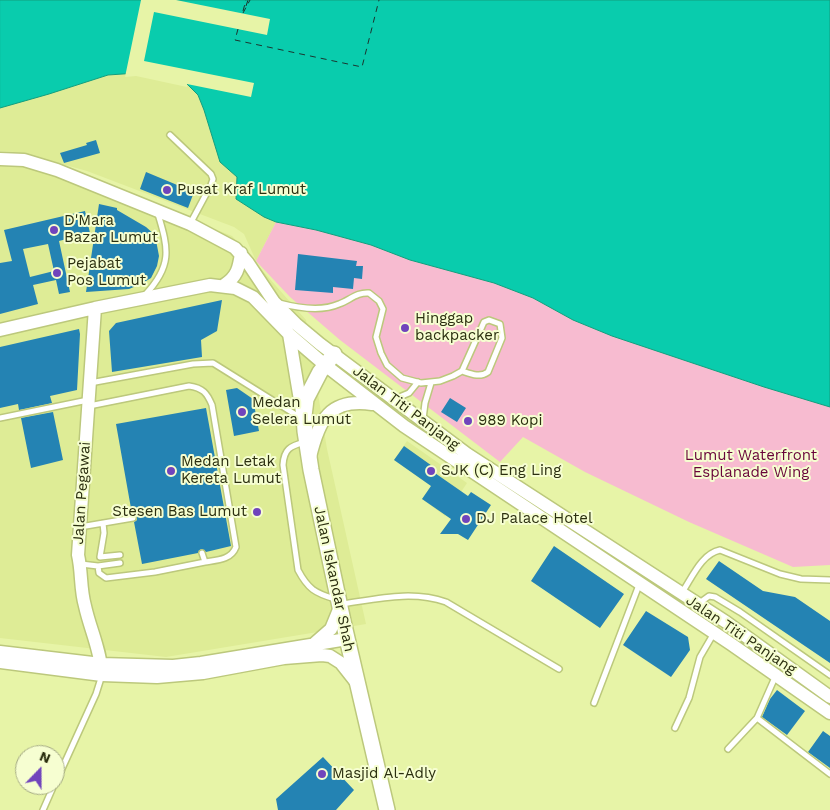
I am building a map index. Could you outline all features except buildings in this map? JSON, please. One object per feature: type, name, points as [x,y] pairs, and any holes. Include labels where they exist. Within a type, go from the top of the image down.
[{"type":"main road","name":"Jalan Iskandar Shah","points":[[329,360],[312,384],[306,399],[305,431],[339,604],[387,810]]},
{"type":"street","name":"Jalan Titi Panjang","points":[[0,159],[24,160],[45,166],[190,224],[235,248],[241,253],[269,305],[289,334],[394,399],[467,454],[726,622],[830,696]]},
{"type":"street","points":[[224,285],[231,281],[237,272],[241,253]]},
{"type":"street","points":[[0,330],[198,287],[224,285],[244,292],[269,305]]},
{"type":"street","name":"Jalan Titi Panjang","points":[[269,305],[296,324],[329,360],[375,404],[466,469],[714,633],[830,713]]},
{"type":"street","name":"Jalan Pegawai","points":[[95,308],[78,555],[84,605],[102,669]]},
{"type":"street","points":[[289,334],[305,431]]},
{"type":"street","points":[[309,459],[320,424],[332,411],[349,403],[375,404]]},
{"type":"street","points":[[640,584],[647,572]]},
{"type":"street","points":[[312,644],[323,637],[330,629],[339,604]]},
{"type":"street","points":[[0,662],[102,669],[173,666],[347,639]]},
{"type":"street","points":[[0,652],[157,677],[203,673],[284,658],[322,655],[330,656],[341,663],[356,682]]},
{"type":"lane","points":[[170,135],[211,174],[213,179],[212,185],[190,224]]},
{"type":"lane","points":[[142,298],[158,280],[166,257],[166,238],[158,211]]},
{"type":"lane","points":[[269,305],[312,308],[328,307],[338,305],[357,294],[369,293],[379,301],[383,309],[376,337],[387,364],[402,378],[418,382],[431,383],[462,372],[484,322],[489,320],[500,324],[502,338],[488,372],[484,376],[462,372]]},
{"type":"lane","points":[[90,383],[192,364],[213,364],[222,367],[305,431],[293,446],[288,449],[284,456],[283,465],[298,570],[311,590],[339,604],[410,595],[430,596],[446,602],[558,669]]},
{"type":"lane","points":[[394,399],[409,393],[418,382]]},
{"type":"lane","points":[[423,421],[425,403],[431,383]]},
{"type":"lane","points":[[0,418],[189,386],[203,390],[207,395],[212,405],[236,547],[234,553],[228,557],[154,572],[106,578],[99,572],[98,566]]},
{"type":"lane","points":[[80,527],[133,518]]},
{"type":"lane","points":[[102,523],[104,533],[100,557],[120,555]]},
{"type":"lane","points":[[681,594],[706,557],[720,550],[780,574],[830,580]]},
{"type":"lane","points":[[202,553],[205,562]]},
{"type":"lane","points":[[80,564],[98,566],[120,563]]},
{"type":"lane","points":[[594,703],[640,584]]},
{"type":"lane","points":[[698,605],[704,598],[709,596],[715,597],[830,674]]},
{"type":"lane","points":[[674,728],[689,698],[700,657],[714,633]]},
{"type":"lane","points":[[65,762],[96,694],[102,669]]},
{"type":"lane","points":[[728,749],[757,718],[776,675]]},
{"type":"lane","points":[[757,718],[830,774]]},
{"type":"lane","points":[[43,810],[50,795]]},
{"type":"shaded area","points":[[137,73],[187,84],[198,95],[220,162],[237,177],[236,199],[276,222],[256,261],[244,234],[234,227],[87,171],[26,154],[232,236],[306,320],[327,449],[366,624],[166,657],[0,638],[0,154],[15,152],[0,151],[0,108],[108,75]]},
{"type":"shaded area","name":"SJK (C) Eng Ling","points":[[407,441],[467,483],[445,516],[422,499],[431,486],[394,460]]},
{"type":"green space","name":"Lumut Waterfront Esplanade Wing","points":[[276,222],[316,230],[371,245],[410,260],[494,283],[533,298],[573,320],[612,336],[830,407],[830,565],[793,567],[689,522],[585,472],[523,437],[500,462],[340,340],[290,297],[256,261]]},
{"type":"water","points":[[0,0],[830,0],[830,407],[612,336],[573,320],[533,298],[494,283],[410,260],[371,245],[316,230],[276,222],[264,217],[236,199],[237,177],[220,162],[198,95],[187,84],[137,73],[108,75],[0,108]]},
{"type":"pier","points":[[141,0],[176,0],[270,19],[267,35],[154,12],[144,61],[254,83],[251,97],[187,84],[187,87],[136,76],[125,77]]},
{"type":"ferry route","points":[[243,11],[246,0]]},
{"type":"ferry route","points":[[246,6],[248,0]]},
{"type":"ferry route","points":[[243,13],[250,0]]},
{"type":"ferry route","points":[[238,29],[235,40],[362,67],[379,0]]},
{"type":"place","name":"Pusat Kraf Lumut","points":[[167,190]]},
{"type":"place","name":"D'Mara Bazar Lumut","points":[[54,230]]},
{"type":"place","name":"Pejabat Pos Lumut","points":[[57,273]]},
{"type":"place","name":"Hinggap backpacker","points":[[405,328]]},
{"type":"place","name":"Medan Selera Lumut","points":[[242,412]]},
{"type":"place","name":"989 Kopi","points":[[468,421]]},
{"type":"place","name":"Medan Letak Kereta Lumut","points":[[171,471]]},
{"type":"place","name":"SJK (C) Eng Ling","points":[[431,471]]},
{"type":"place","name":"Stesen Bas Lumut","points":[[257,512]]},
{"type":"place","name":"DJ Palace Hotel","points":[[466,519]]},
{"type":"place","name":"Masjid Al-Adly","points":[[322,774]]}]
